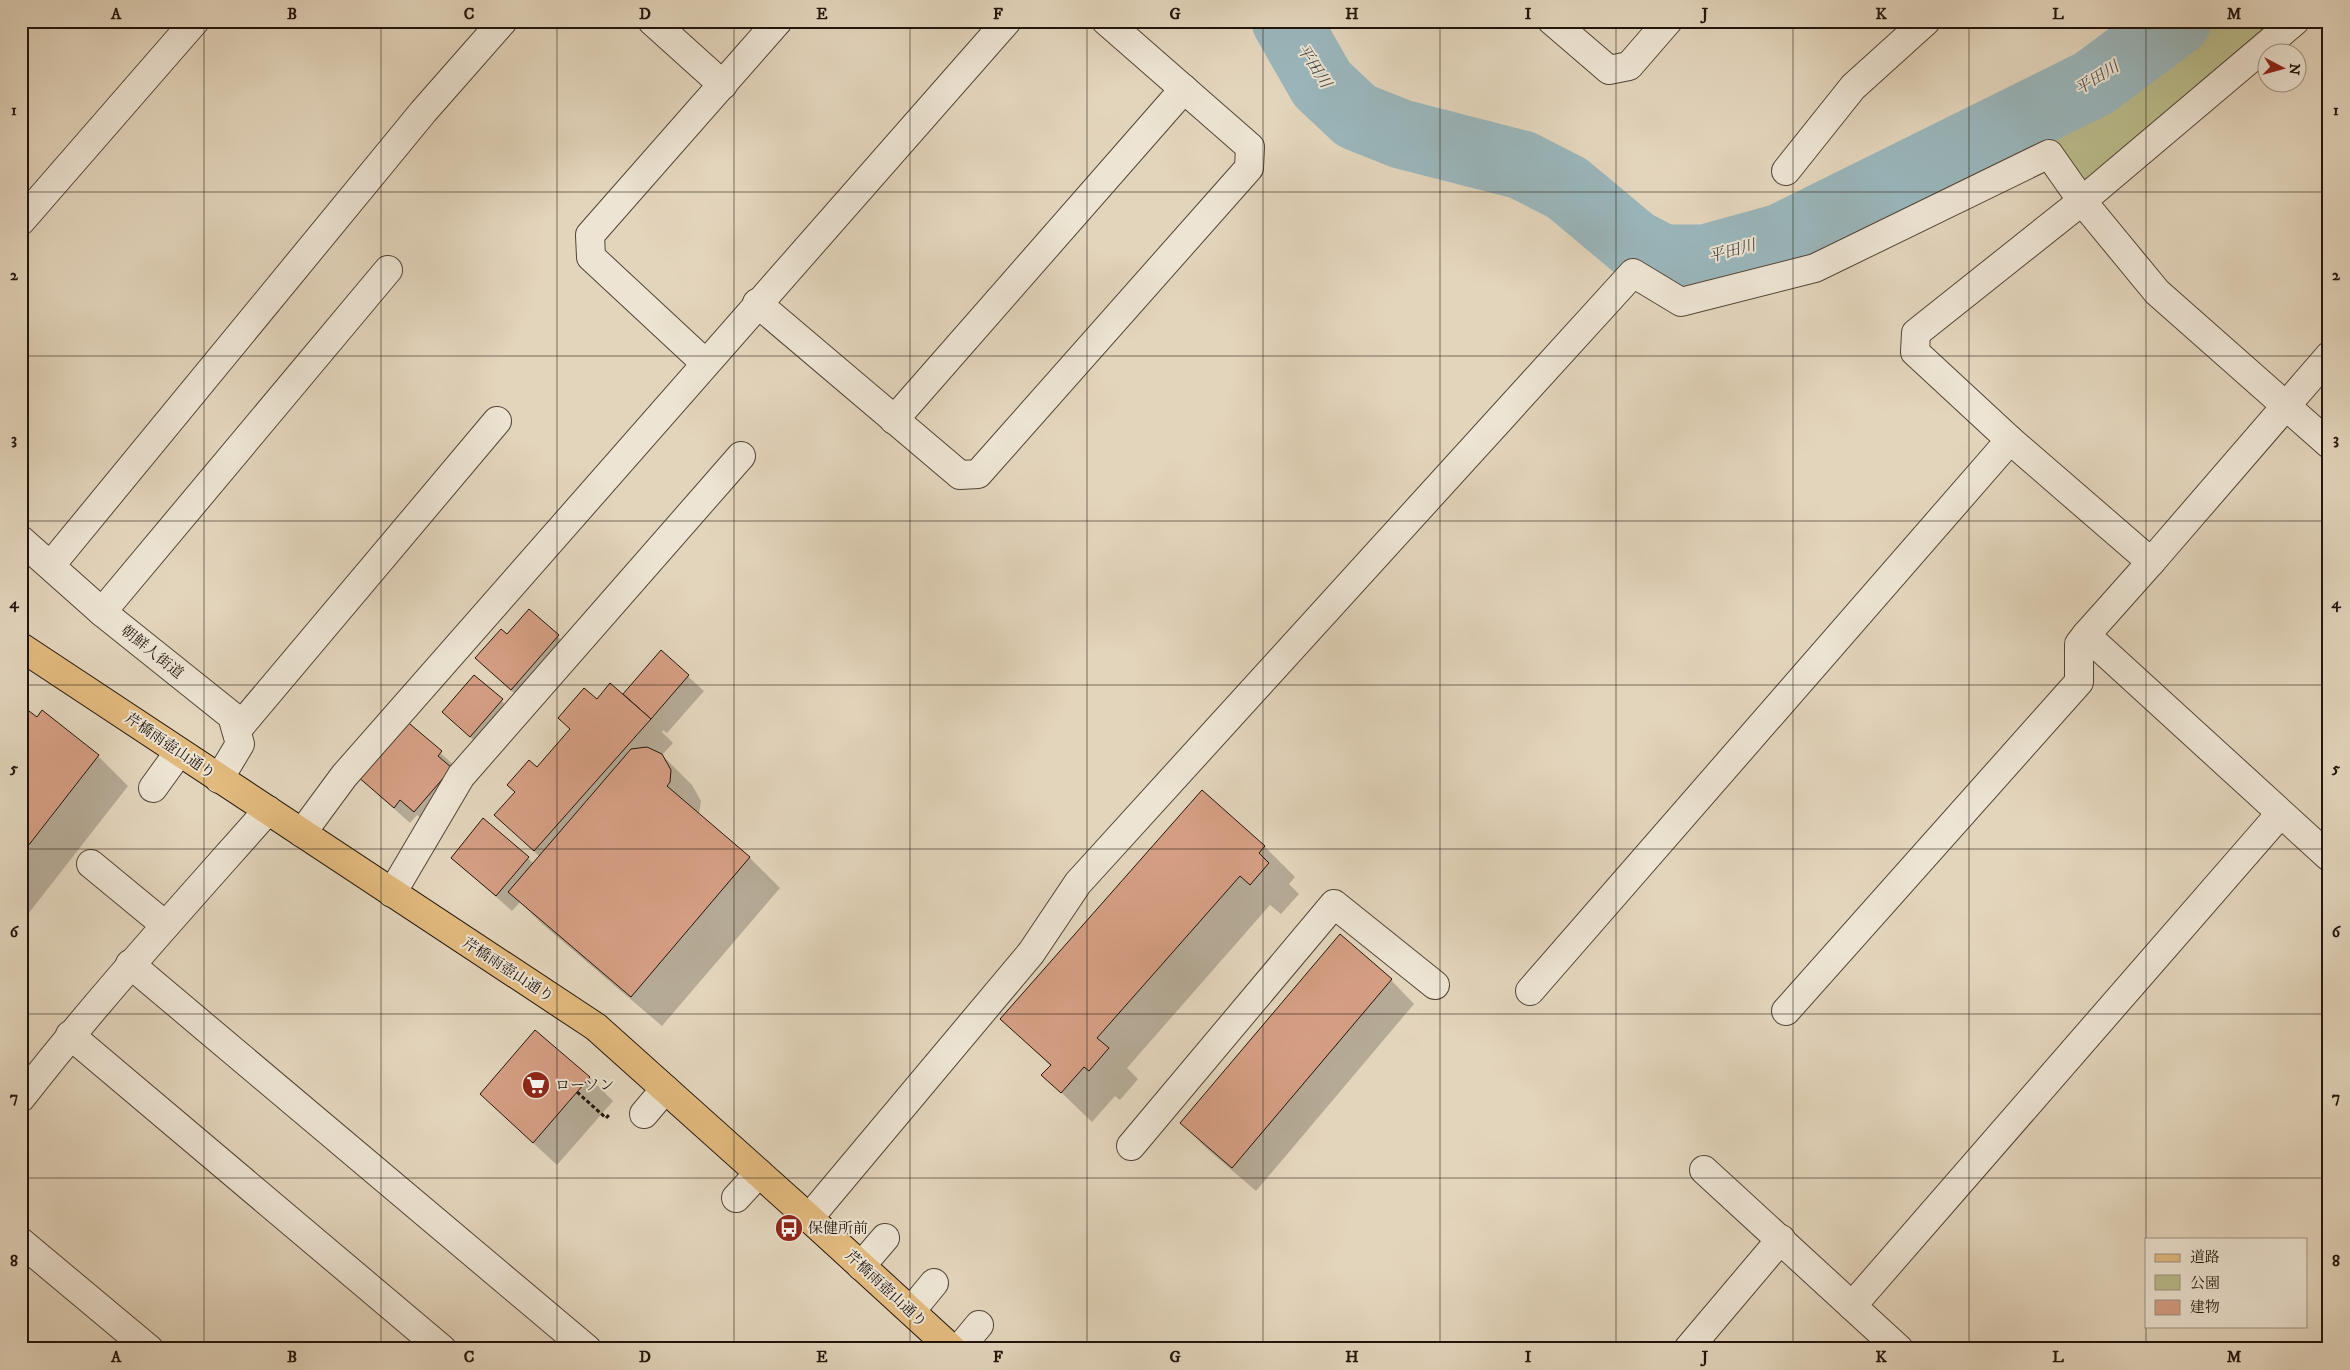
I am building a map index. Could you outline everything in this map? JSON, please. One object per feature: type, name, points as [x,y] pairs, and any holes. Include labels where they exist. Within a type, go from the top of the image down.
[{"type":"main road","name":"芹橋雨壺山通り","points":[[21,647],[596,1027],[810,1218],[952,1349]]},
{"type":"street","points":[[21,221],[195,21]]},
{"type":"street","points":[[50,565],[417,120],[503,21]]},
{"type":"street","points":[[652,21],[723,85]]},
{"type":"street","points":[[705,363],[591,256],[590,235],[778,21]]},
{"type":"street","points":[[302,833],[344,776],[757,303],[1007,21]]},
{"type":"street","points":[[757,303],[960,475],[978,474],[1249,168],[1250,147],[1106,21]]},
{"type":"street","points":[[1552,21],[1609,70],[1629,66],[1668,21]]},
{"type":"street","points":[[1786,171],[1853,87],[1926,21]]},
{"type":"street","points":[[2151,562],[2010,440],[1915,352],[1916,333],[2082,201],[2295,21]]},
{"type":"street","points":[[894,420],[1184,89]]},
{"type":"street","points":[[810,1218],[1031,953],[1078,882],[1633,273],[1681,302],[1815,268],[2049,154],[2082,201],[2157,292],[2329,444]]},
{"type":"street","points":[[102,612],[388,270]]},
{"type":"street","points":[[1786,1011],[2078,682],[2079,644],[2329,356]]},
{"type":"street","points":[[219,779],[240,744],[237,730],[497,421]]},
{"type":"street","points":[[1530,991],[2010,440]]},
{"type":"street","points":[[392,892],[461,776],[741,456]]},
{"type":"street","name":"朝鮮人街道","points":[[21,540],[102,612],[232,716],[237,730]]},
{"type":"street","points":[[2086,635],[2329,857]]},
{"type":"street","points":[[153,788],[179,752]]},
{"type":"street","points":[[21,1098],[70,1035],[130,964],[268,810]]},
{"type":"street","points":[[1852,1306],[2280,814]]},
{"type":"street","points":[[91,864],[165,925]]},
{"type":"street","points":[[1131,1146],[1334,904],[1435,984]]},
{"type":"street","points":[[130,964],[587,1349]]},
{"type":"street","points":[[70,1035],[442,1349]]},
{"type":"street","points":[[644,1114],[665,1089]]},
{"type":"street","points":[[1704,1170],[1899,1349]]},
{"type":"street","points":[[736,1198],[759,1173]]},
{"type":"street","points":[[861,1266],[885,1238]]},
{"type":"street","points":[[1688,1349],[1780,1238]]},
{"type":"street","points":[[21,1242],[149,1349]]},
{"type":"street","points":[[910,1311],[934,1283]]},
{"type":"street","points":[[959,1349],[979,1325]]},
{"type":"path","points":[[578,1092],[606,1118],[612,1112]]},
{"type":"green space","points":[[2220,21],[2272,21],[2084,181],[2053,140],[2099,113]]},
{"type":"building","points":[[529,609],[559,635],[511,690],[475,658],[501,629],[507,634]]},
{"type":"building","points":[[661,650],[689,675],[651,719],[623,694]]},
{"type":"building","points":[[474,675],[503,699],[470,737],[442,712]]},
{"type":"building","points":[[610,683],[651,719],[534,851],[494,815],[515,792],[507,785],[529,760],[537,767],[570,729],[558,718],[584,688],[597,699]]},
{"type":"building","points":[[21,705],[37,717],[42,710],[99,755],[21,855]]},
{"type":"building","points":[[404,719],[442,751],[438,756],[452,768],[414,812],[400,800],[394,808],[357,776]]},
{"type":"building","points":[[647,747],[662,754],[671,770],[670,782],[667,786],[750,857],[631,997],[508,892],[631,749]]},
{"type":"building","points":[[1202,790],[1265,846],[1259,853],[1269,863],[1250,885],[1240,876],[1097,1038],[1109,1048],[1089,1071],[1084,1067],[1061,1093],[1041,1075],[1051,1065],[1000,1019]]},
{"type":"building","points":[[483,818],[529,857],[496,896],[451,858]]},
{"type":"building","points":[[1340,934],[1392,979],[1232,1168],[1180,1123]]},
{"type":"building","name":"ローソン","points":[[535,1030],[590,1077],[533,1143],[480,1094]]},
{"type":"waterway","name":"平田川","points":[[1286,21],[1322,84],[1356,116],[1401,134],[1522,165],[1567,188],[1634,244],[1663,259],[1705,259],[1781,238],[2094,83],[2177,21]]},
{"type":"place","name":"ローソン","points":[[536,1085]]},
{"type":"place","name":"保健所前","points":[[789,1228]]}]
